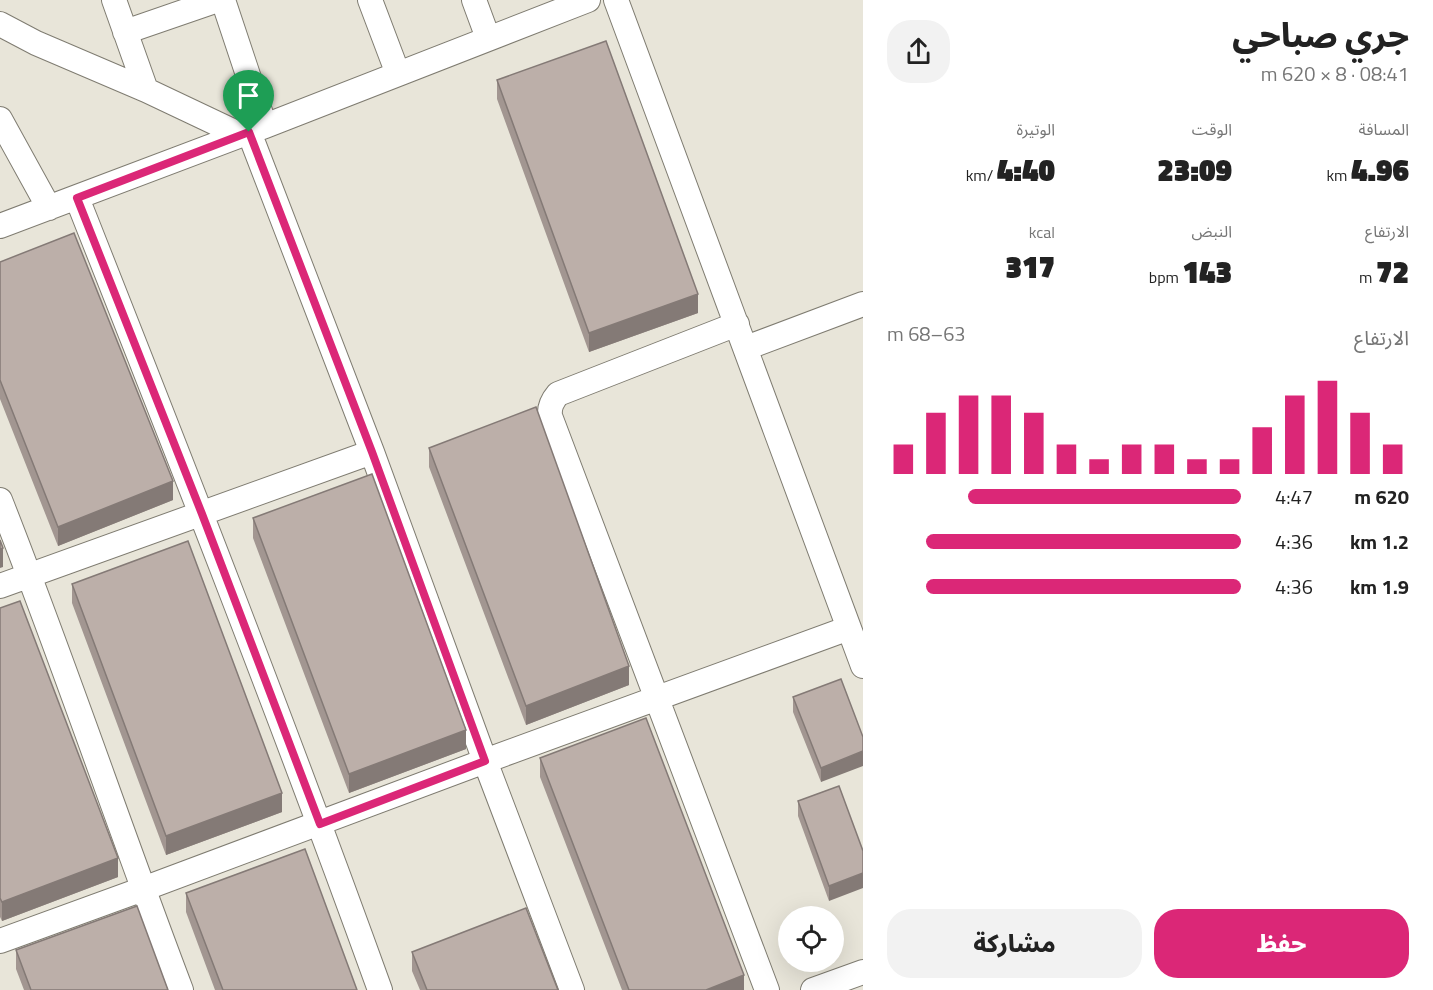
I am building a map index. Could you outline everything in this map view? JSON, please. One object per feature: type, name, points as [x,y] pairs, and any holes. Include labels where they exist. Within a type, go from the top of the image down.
[{"type":"street","points":[[114,0],[146,90]]},
{"type":"street","points":[[125,32],[218,0]]},
{"type":"street","points":[[223,0],[252,131],[572,990]]},
{"type":"street","points":[[370,0],[398,74]]},
{"type":"street","points":[[474,0],[488,38]]},
{"type":"street","points":[[0,226],[588,0]]},
{"type":"street","points":[[616,0],[863,666]]},
{"type":"street","points":[[0,24],[36,43],[146,90],[252,131]]},
{"type":"street","points":[[0,119],[49,208]]},
{"type":"street","points":[[77,198],[202,514],[320,824],[380,990]]},
{"type":"street","points":[[746,348],[863,304]]},
{"type":"street","points":[[737,324],[558,394],[549,409],[552,426],[767,990]]},
{"type":"street","points":[[0,586],[372,452]]},
{"type":"street","points":[[0,500],[30,575],[142,890],[181,990]]},
{"type":"street","points":[[0,940],[142,890],[849,628]]},
{"type":"street","points":[[813,990],[852,980]]},
{"type":"building","points":[[606,41],[698,294],[589,333],[497,80]]},
{"type":"building","points":[[74,233],[173,481],[58,527],[0,380],[0,262]]},
{"type":"building","points":[[536,407],[629,666],[526,706],[429,448]]},
{"type":"building","points":[[372,474],[466,730],[349,774],[253,518]]},
{"type":"building","points":[[188,541],[282,793],[166,836],[72,584]]},
{"type":"building","points":[[20,601],[118,858],[2,902],[0,898],[0,608]]},
{"type":"building","points":[[841,679],[863,737],[863,751],[821,768],[793,697]]},
{"type":"building","points":[[646,718],[744,975],[706,990],[629,990],[540,758]]},
{"type":"building","points":[[839,786],[863,851],[863,873],[829,886],[798,801]]},
{"type":"building","points":[[305,849],[357,990],[223,990],[186,893]]},
{"type":"building","points":[[137,906],[168,990],[31,990],[16,950]]},
{"type":"building","points":[[526,908],[558,990],[427,990],[412,952]]},
{"type":"route","points":[[249,132],[372,452],[485,761],[320,824],[202,514],[77,198],[249,132]]}]
